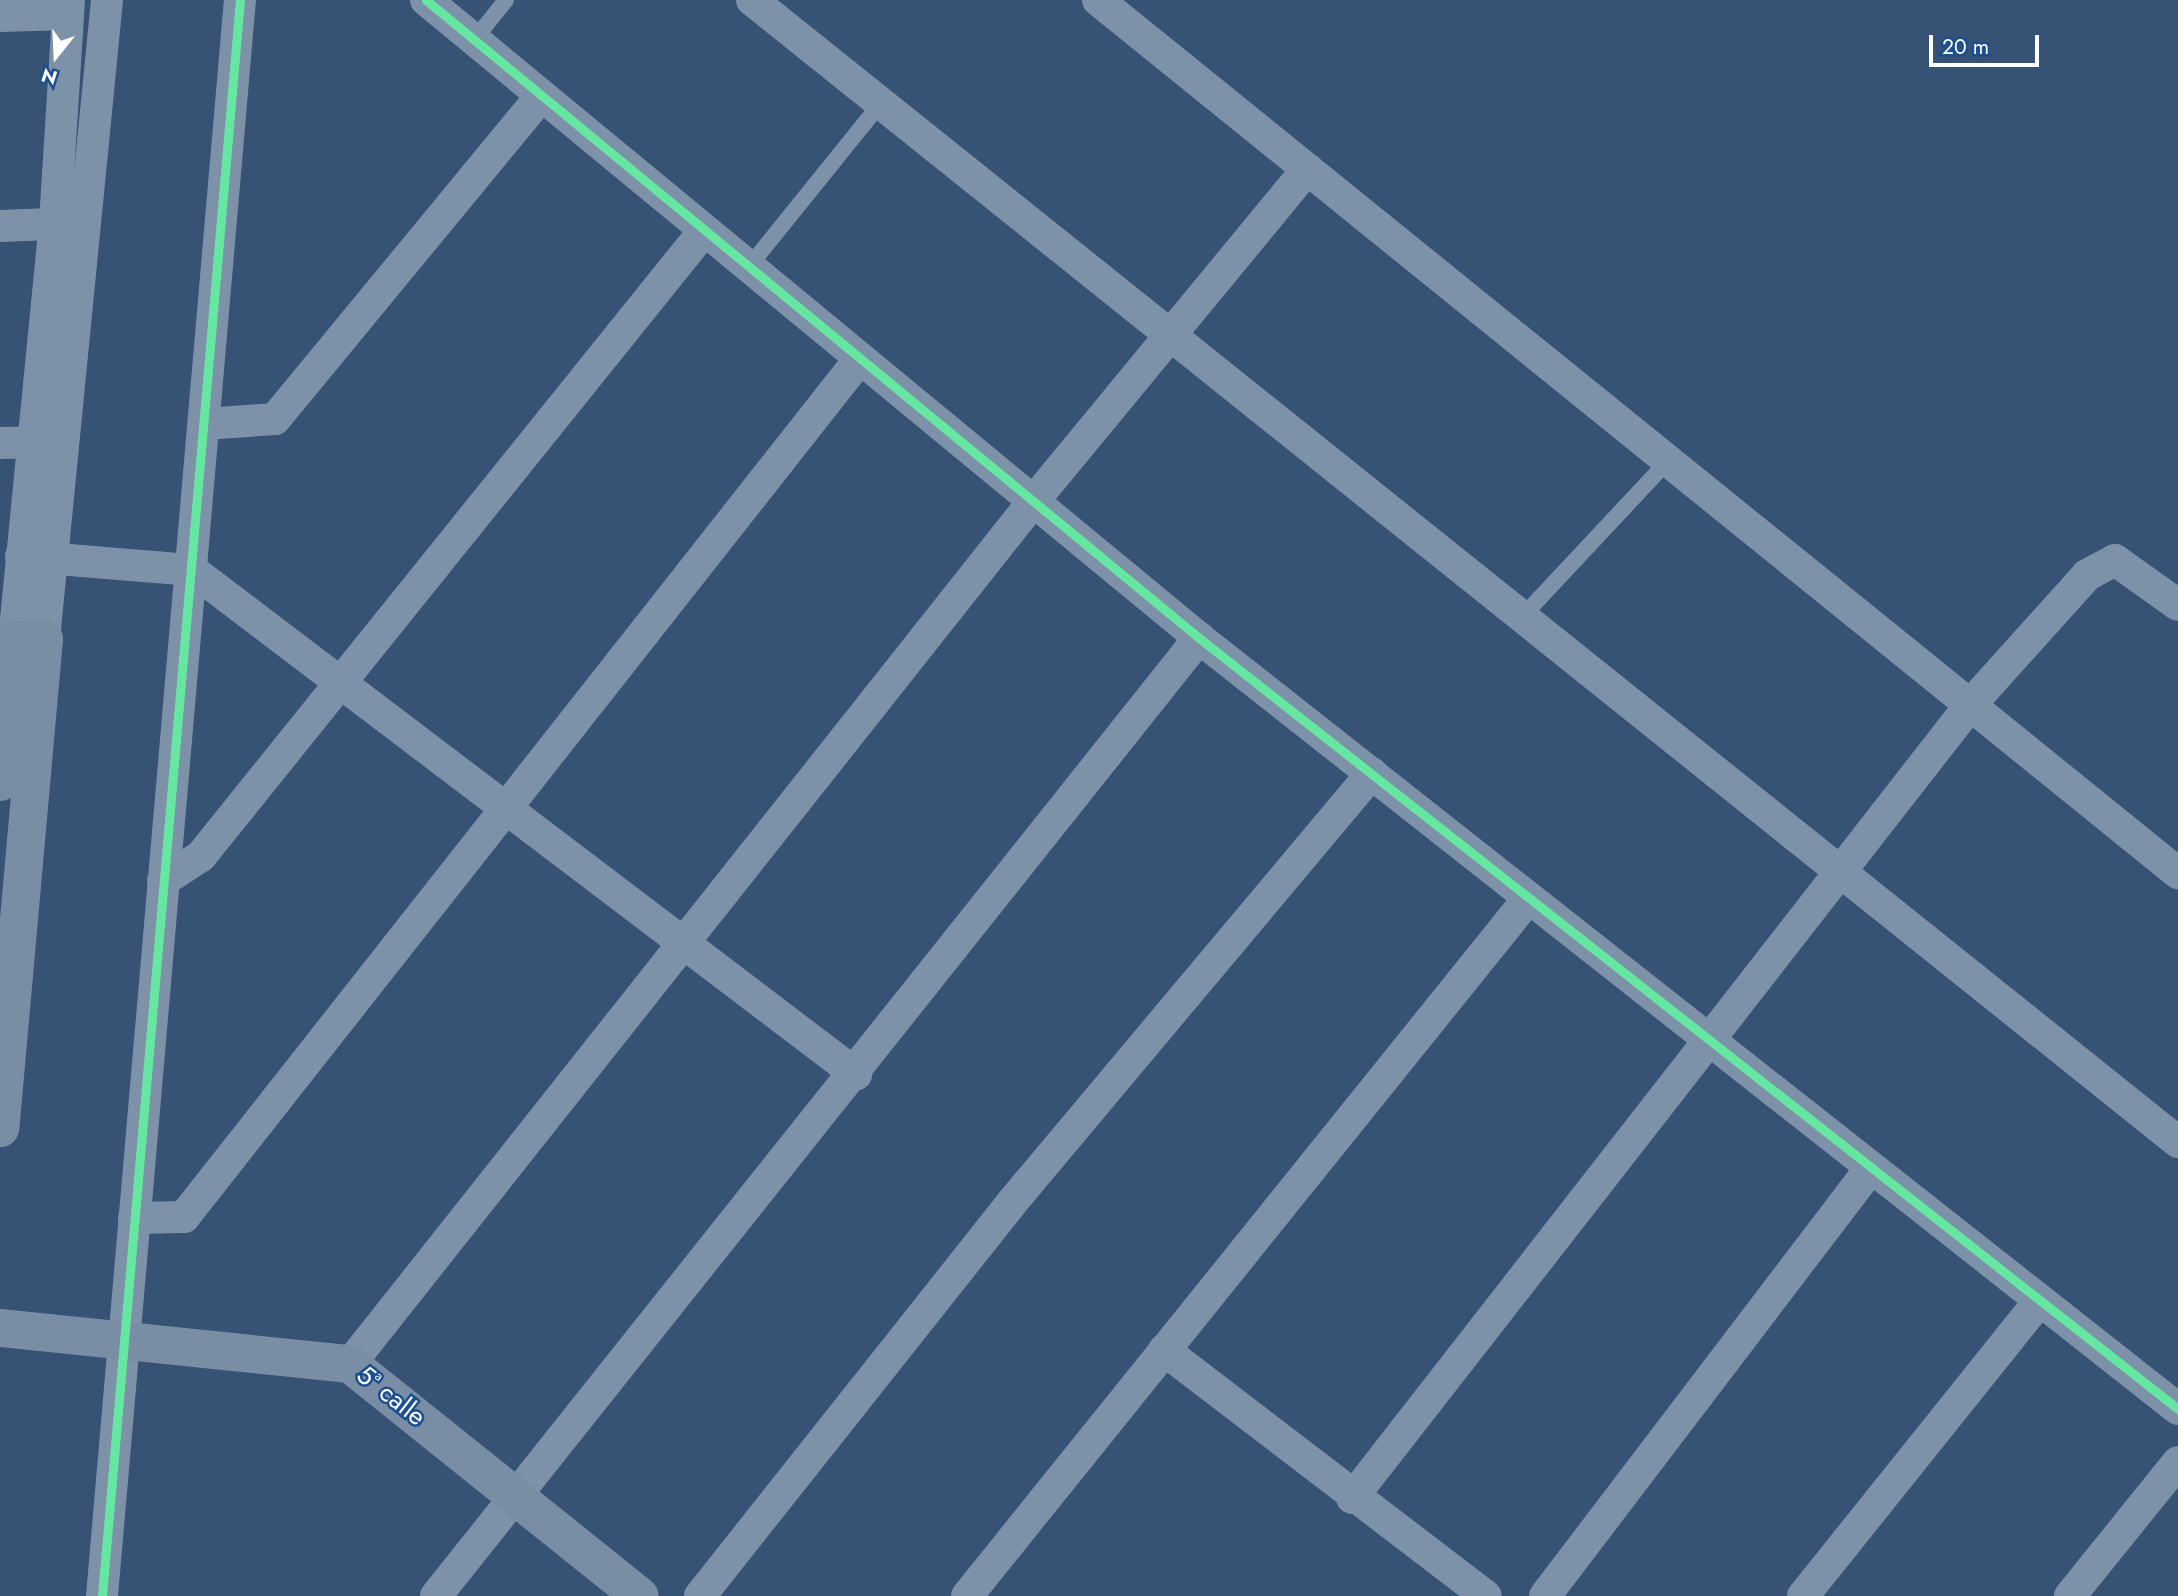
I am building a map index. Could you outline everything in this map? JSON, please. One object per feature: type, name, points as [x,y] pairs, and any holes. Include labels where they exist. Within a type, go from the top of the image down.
[{"type":"street","points":[[1,1113],[19,640],[65,442],[107,0]]},
{"type":"street","points":[[102,1596],[240,0]]},
{"type":"street","points":[[426,0],[858,361],[1199,638],[1708,1042],[2178,1409]]},
{"type":"street","points":[[752,0],[1172,334],[1521,618],[1845,871],[2178,1142]]},
{"type":"street","points":[[1098,0],[2178,873]]},
{"type":"street","points":[[0,16],[69,7],[55,222],[31,442],[37,557]]},
{"type":"street","points":[[204,424],[275,419],[541,96]]},
{"type":"street","points":[[350,1364],[1032,503],[1307,169]]},
{"type":"street","points":[[0,226],[86,223]]},
{"type":"street","points":[[163,881],[201,856],[345,681],[703,232]]},
{"type":"street","points":[[134,1218],[184,1217],[508,811],[858,361]]},
{"type":"street","points":[[0,443],[65,442]]},
{"type":"street","points":[[37,557],[192,570],[345,681],[508,811],[856,1074]]},
{"type":"street","points":[[1352,1498],[1845,871],[1971,704],[2087,576],[2115,560],[2178,605]]},
{"type":"street","points":[[436,1596],[856,1074],[1199,638]]},
{"type":"street","points":[[0,782],[17,678]]},
{"type":"street","points":[[700,1596],[1014,1200],[1372,773]]},
{"type":"street","points":[[967,1596],[1528,899]]},
{"type":"street","points":[[1545,1596],[1870,1168]]},
{"type":"street","points":[[1802,1596],[2039,1301]]},
{"type":"street","name":"5ª calle","points":[[0,1328],[350,1364],[640,1596]]},
{"type":"street","points":[[1164,1350],[1352,1498],[1486,1596]]},
{"type":"street","points":[[2070,1596],[2178,1462]]},
{"type":"lane","points":[[474,40],[506,0]]},
{"type":"lane","points":[[747,269],[880,104]]},
{"type":"lane","points":[[1521,618],[1669,460]]},
{"type":"cycle path","points":[[102,1596],[240,0]]},
{"type":"cycle path","points":[[426,0],[1199,638],[2178,1409]]}]
